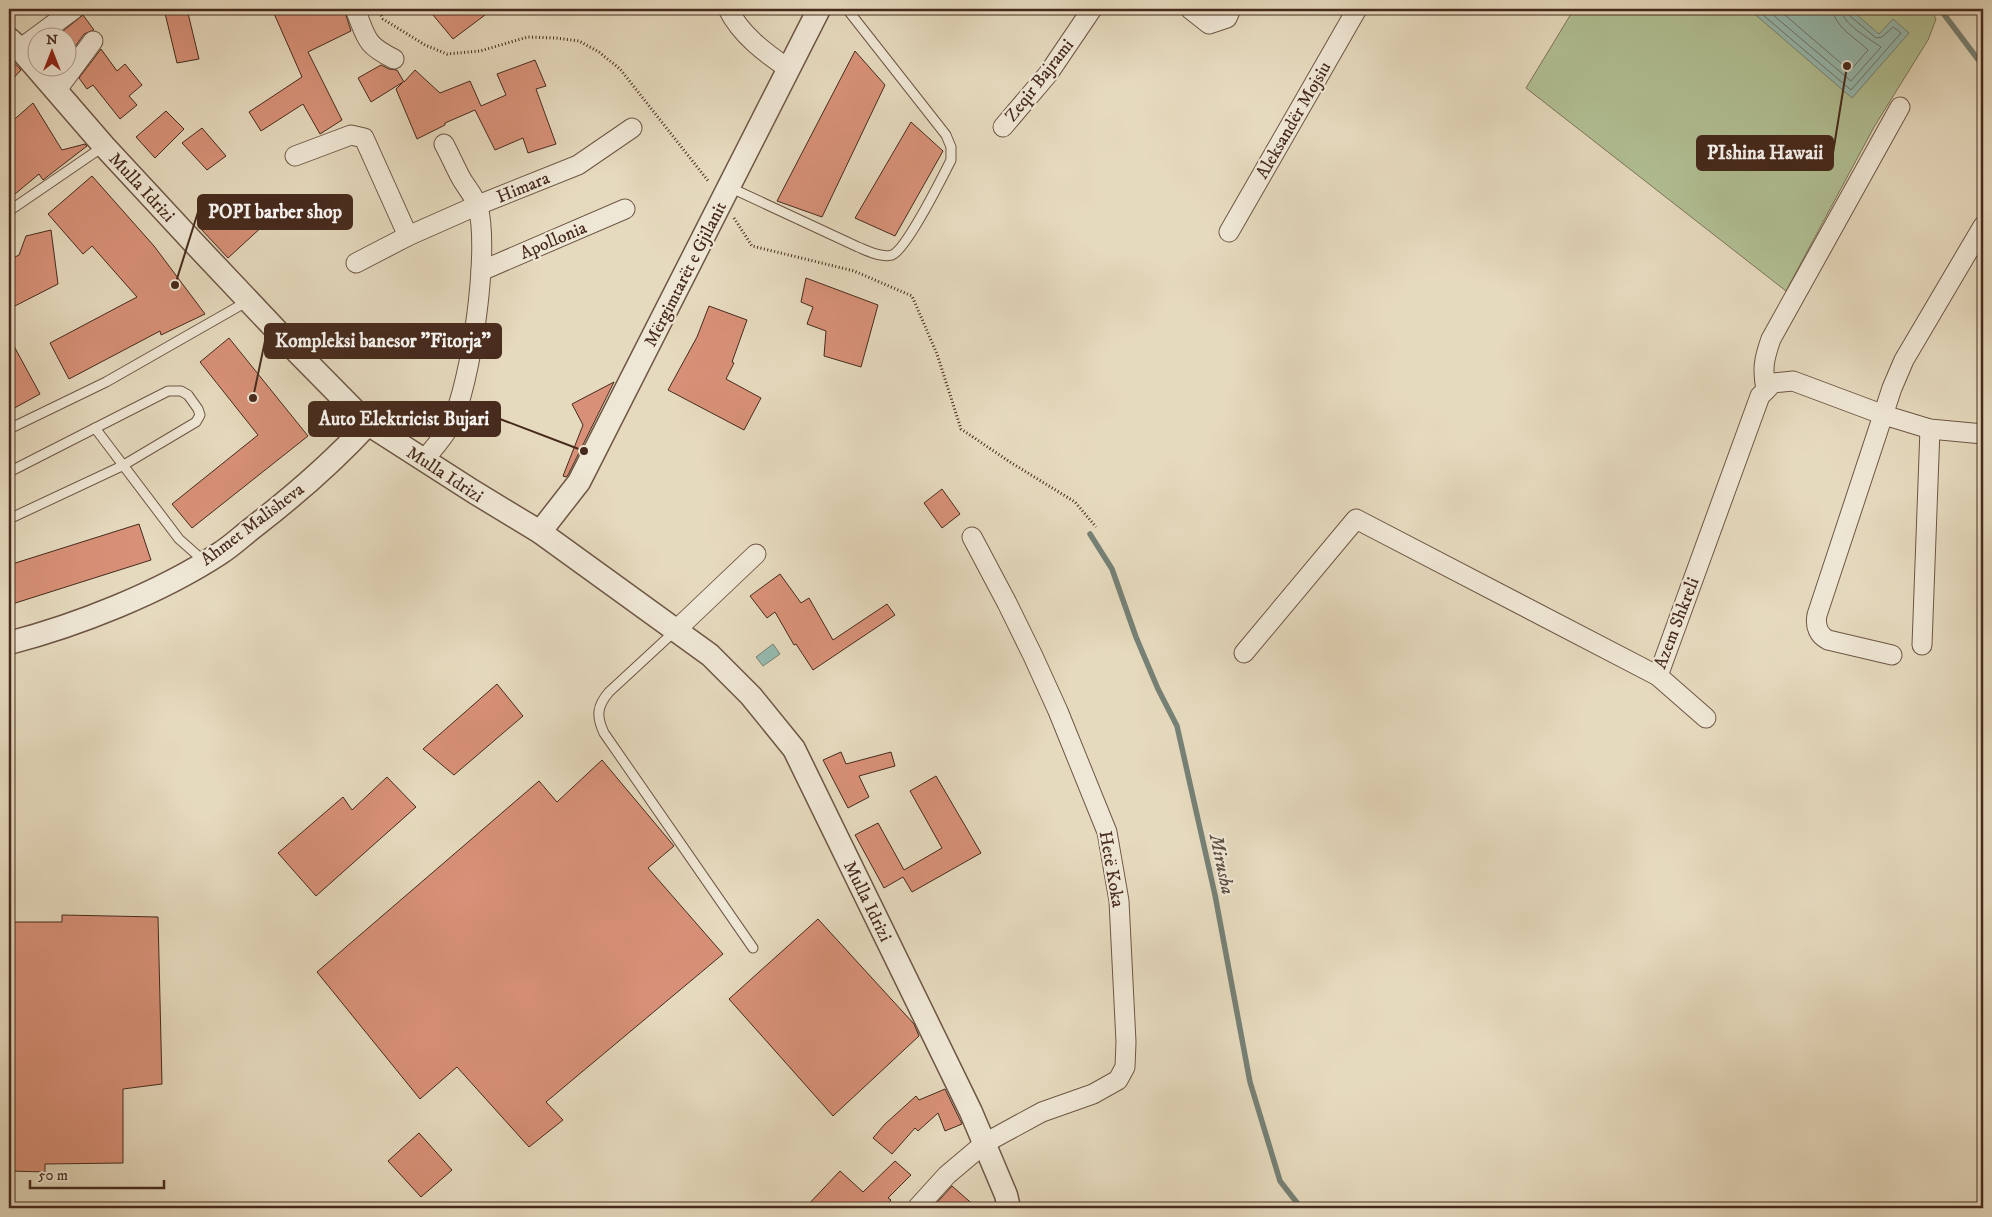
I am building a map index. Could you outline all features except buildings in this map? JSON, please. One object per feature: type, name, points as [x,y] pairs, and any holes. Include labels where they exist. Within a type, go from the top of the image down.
[{"type":"street","points":[[14,44],[74,9]]},
{"type":"street","points":[[355,9],[368,43],[377,51],[394,59]]},
{"type":"street","points":[[728,9],[749,38],[789,69]]},
{"type":"street","name":"Mërgimtarët e Gjilanit","points":[[540,532],[580,482],[819,9]]},
{"type":"street","name":"Zeqir Bajrami","points":[[1003,127],[1048,74],[1092,9]]},
{"type":"street","points":[[1190,9],[1209,24],[1227,18],[1232,9]]},
{"type":"street","name":"Aleksandër Mojsiu","points":[[1229,232],[1357,9]]},
{"type":"street","points":[[56,91],[92,42]]},
{"type":"street","name":"Mulla Idrizi","points":[[14,44],[104,146],[248,301],[368,424],[540,532],[710,655],[751,696],[794,749],[971,1112],[1006,1195],[1009,1208]]},
{"type":"street","points":[[1766,390],[1763,372],[1764,358],[1771,339],[1900,107]]},
{"type":"street","name":"Himara","points":[[356,263],[408,236],[478,205],[578,165],[632,128]]},
{"type":"street","points":[[295,156],[351,135],[364,138],[408,236]]},
{"type":"street","points":[[424,460],[450,425],[461,400],[477,313],[480,271],[482,230],[478,205],[460,176],[444,144]]},
{"type":"street","name":"Apollonia","points":[[480,271],[625,209]]},
{"type":"street","points":[[1892,655],[1828,640],[1820,634],[1816,620],[1892,388],[1904,360],[1983,226]]},
{"type":"street","points":[[1766,390],[1774,383],[1793,381],[1884,415],[1930,429],[1983,434]]},
{"type":"street","name":"Azem Shkreli","points":[[1244,653],[1356,519],[1658,676],[1760,396],[1766,390]]},
{"type":"street","name":"Ahmet Malisheva","points":[[9,643],[37,635],[144,596],[219,554],[277,509],[342,452],[368,424]]},
{"type":"street","points":[[1922,646],[1930,429]]},
{"type":"street","name":"Hetë Koka","points":[[917,1208],[946,1175],[985,1143],[1042,1112],[1093,1094],[1118,1080],[1125,1067],[1126,1042],[1120,901],[1107,832],[1040,672],[1007,603],[972,537]]},
{"type":"street","points":[[675,631],[756,554]]},
{"type":"street","points":[[1658,676],[1706,718]]},
{"type":"lane","points":[[725,193],[879,254],[890,255],[897,252],[909,236],[951,160],[951,147],[946,135],[847,9]]},
{"type":"lane","points":[[9,211],[104,146]]},
{"type":"lane","points":[[9,429],[106,382],[248,301]]},
{"type":"lane","points":[[9,472],[168,391],[181,391],[188,395],[200,415],[196,422],[122,466],[9,519]]},
{"type":"lane","points":[[95,428],[179,539],[205,562]]},
{"type":"lane","points":[[675,631],[608,692],[600,703],[599,718],[609,740],[753,948]]},
{"type":"path","points":[[378,9],[383,19],[425,45],[447,54],[480,51],[528,37],[556,38],[579,42],[600,52],[620,69],[725,193],[752,246],[854,272],[912,296],[938,354],[961,429],[1074,502],[1096,527]]},
{"type":"green space","points":[[1574,9],[1931,9],[1936,19],[1928,40],[1874,127],[1786,291],[1526,88]]},
{"type":"water","points":[[1751,9],[1850,9],[1879,34],[1893,19],[1909,33],[1852,98]]},
{"type":"water","points":[[773,644],[780,654],[763,666],[756,657]]},
{"type":"waterway","points":[[1940,9],[1983,66]]},
{"type":"waterway","name":"Mirusha","points":[[1090,534],[1112,569],[1136,637],[1158,689],[1177,726],[1215,895],[1250,1082],[1280,1181],[1301,1208]]},
{"type":"place","name":"PIshina Hawaii","points":[[1847,66]]},
{"type":"place","name":"POPI barber shop","points":[[175,285]]},
{"type":"place","name":"Kompleksi banesor \"Fitorja\"","points":[[253,398]]},
{"type":"place","name":"Auto Elektricist Bujari","points":[[584,451]]}]
